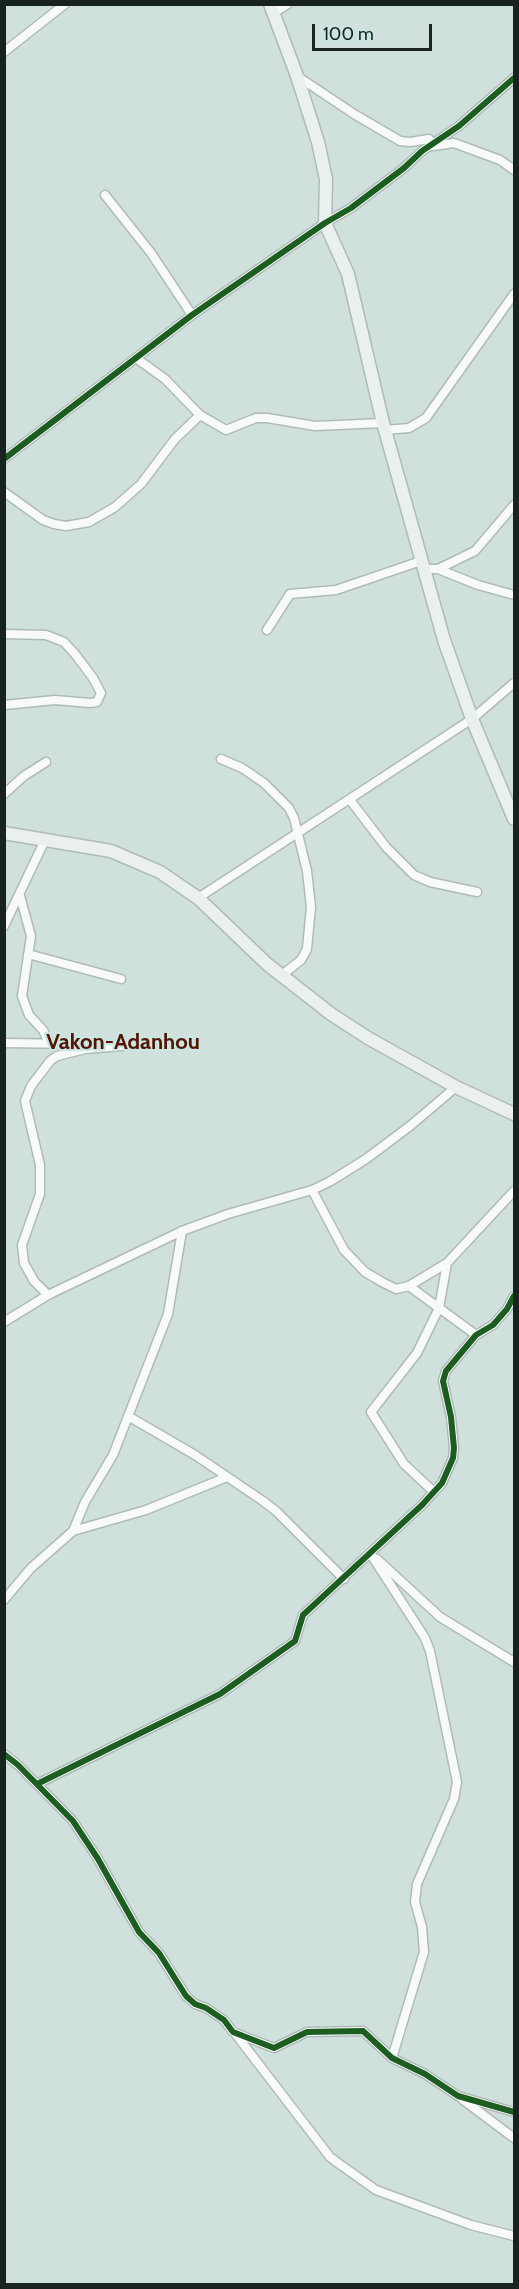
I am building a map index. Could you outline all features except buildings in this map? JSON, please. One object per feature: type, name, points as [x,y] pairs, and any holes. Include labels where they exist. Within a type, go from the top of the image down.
[{"type":"main road","points":[[272,9],[318,142],[326,179],[325,223],[348,274],[384,426],[444,640],[472,719],[514,819]]},
{"type":"main road","points":[[4,833],[111,851],[160,872],[198,898],[314,1003],[368,1038],[456,1086],[514,1114]]},
{"type":"street","points":[[4,52],[65,4]]},
{"type":"street","points":[[272,9],[288,4]]},
{"type":"street","points":[[297,76],[400,141],[429,139],[433,146]]},
{"type":"street","points":[[4,459],[192,315],[325,223],[351,208],[404,168],[422,151],[433,146],[514,78]]},
{"type":"street","points":[[433,146],[454,143],[473,148],[500,160],[514,170]]},
{"type":"street","points":[[105,195],[151,253],[192,315]]},
{"type":"street","points":[[136,358],[165,379],[200,415],[226,430],[256,418],[315,426],[409,428],[426,418],[514,294]]},
{"type":"street","points":[[4,492],[43,520],[54,524],[66,526],[89,522],[115,507],[141,484],[179,435],[200,415]]},
{"type":"street","points":[[438,569],[475,551],[514,505]]},
{"type":"street","points":[[267,630],[290,594],[336,590],[423,565],[514,595]]},
{"type":"street","points":[[4,634],[46,635],[64,642],[93,678],[100,693],[97,702],[90,704],[55,700],[4,705]]},
{"type":"street","points":[[198,898],[472,719],[514,683]]},
{"type":"street","points":[[221,759],[242,768],[270,789],[289,808],[294,818],[307,871],[311,907],[307,949],[301,960],[282,975]]},
{"type":"street","points":[[4,794],[24,776],[46,762]]},
{"type":"street","points":[[350,800],[386,847],[414,874],[430,882],[477,892]]},
{"type":"street","points":[[4,926],[45,840]]},
{"type":"street","points":[[20,896],[31,936],[22,996],[29,1015],[43,1030],[49,1043]]},
{"type":"street","points":[[28,954],[121,980]]},
{"type":"street","points":[[4,1043],[79,1044],[91,1048]]},
{"type":"street","points":[[48,1295],[34,1281],[24,1263],[22,1245],[40,1194],[40,1165],[25,1101],[31,1086],[50,1061],[57,1056],[91,1048],[122,1046]]},
{"type":"street","points":[[4,1322],[48,1295],[182,1231],[228,1214],[312,1190],[329,1182],[366,1159],[428,1112],[456,1086]]},
{"type":"street","points":[[312,1190],[344,1250],[365,1272],[396,1289],[409,1286],[447,1263],[514,1191]]},
{"type":"street","points":[[74,1531],[85,1502],[113,1455],[168,1314],[182,1231]]},
{"type":"street","points":[[434,1492],[404,1464],[371,1412],[417,1353],[439,1308],[447,1263]]},
{"type":"street","points":[[409,1286],[476,1335]]},
{"type":"street","points":[[37,1784],[220,1694],[295,1641],[303,1615],[344,1579],[442,1483],[450,1467],[454,1448],[451,1417],[443,1381],[446,1371],[476,1335],[493,1326],[514,1296]]},
{"type":"street","points":[[128,1416],[227,1476],[276,1511],[344,1579]]},
{"type":"street","points":[[4,1600],[31,1568],[74,1531],[146,1510],[227,1476]]},
{"type":"street","points":[[370,1553],[440,1617],[514,1662]]},
{"type":"street","points":[[370,1553],[425,1638],[430,1651],[457,1782],[454,1799],[417,1884],[415,1902],[422,1927],[424,1952],[392,2058]]},
{"type":"street","points":[[4,1755],[37,1784],[73,1821],[98,1858],[139,1932],[159,1953],[186,1996],[195,2004],[206,2008],[224,2020],[330,2157],[376,2190],[471,2225],[514,2236]]},
{"type":"street","points":[[233,2032],[274,2048],[307,2032],[363,2031],[392,2058],[425,2074],[514,2138]]},
{"type":"street","points":[[458,2096],[514,2112]]},
{"type":"cycle path","points":[[4,459],[192,315],[325,223],[351,208],[404,168],[422,151],[459,126],[514,78]]},
{"type":"cycle path","points":[[37,1784],[220,1694],[295,1641],[303,1615],[422,1505],[442,1483],[453,1458],[454,1448],[451,1417],[443,1381],[446,1371],[476,1335],[493,1325],[507,1309],[514,1296]]},
{"type":"cycle path","points":[[4,1754],[18,1765],[73,1821],[98,1859],[139,1932],[159,1953],[186,1996],[195,2004],[206,2008],[224,2020],[233,2032],[274,2048],[307,2032],[363,2031],[392,2058],[425,2074],[458,2096],[514,2112]]},
{"type":"district","name":"Vakon-Adanhou","points":[[123,1043]]}]
